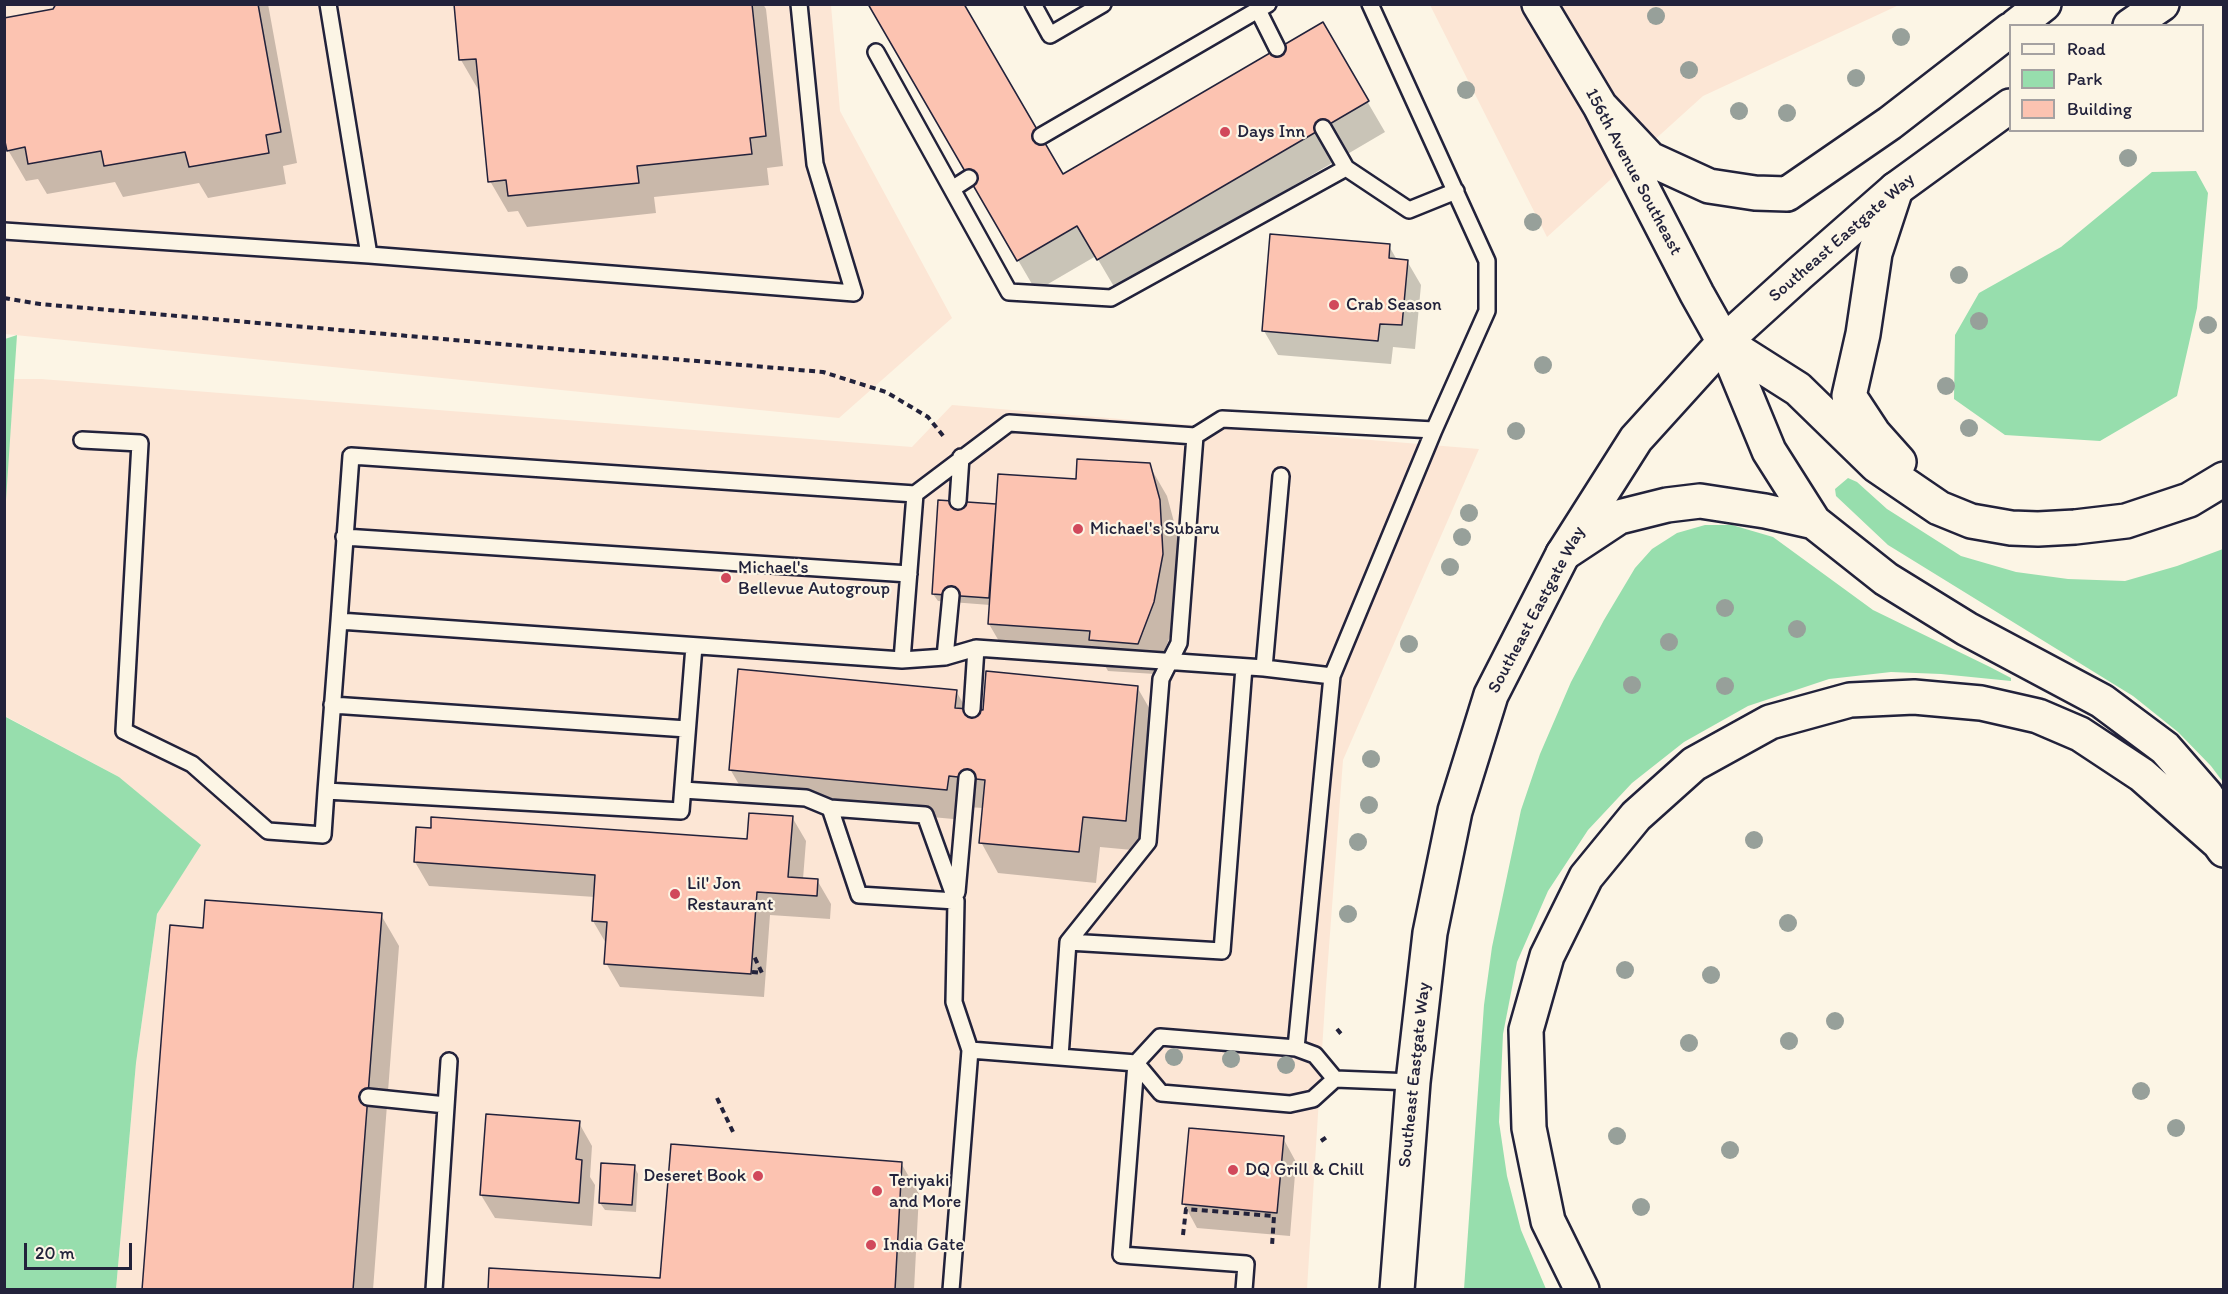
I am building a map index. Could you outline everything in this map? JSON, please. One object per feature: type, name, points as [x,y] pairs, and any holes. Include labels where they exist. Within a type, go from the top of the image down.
[{"type":"main road","name":"156th Avenue Southeast","points":[[1539,4],[1600,106],[1724,342],[1768,451],[1814,522]]},
{"type":"main road","points":[[2018,24],[2043,4]]},
{"type":"main road","points":[[2133,24],[2162,4]]},
{"type":"main road","points":[[1600,106],[1650,159],[1709,186],[1787,195],[1890,123],[2009,31]]},
{"type":"main road","name":"Southeast Eastgate Way","points":[[1396,1290],[1413,1082],[1430,933],[1455,811],[1491,695],[1563,554],[1636,439],[1724,342],[1896,189],[2009,107]]},
{"type":"main road","points":[[1896,189],[1875,253],[1863,334],[1849,396],[1874,434],[1940,508]]},
{"type":"main road","points":[[1724,342],[1798,389],[1876,465],[1940,508],[1971,521],[2038,530],[2126,521],[2189,500],[2223,479]]},
{"type":"main road","points":[[1563,554],[1619,517],[1667,505],[1700,501],[1765,511],[1814,522],[1886,579],[1967,628],[2102,701],[2156,741],[2165,748],[2206,795],[2223,825]]},
{"type":"main road","points":[[1582,1290],[1548,1221],[1529,1128],[1526,1030],[1547,956],[1586,877],[1636,816],[1694,764],[1770,722],[1850,700],[1914,697],[1981,703],[2037,716],[2080,734],[2142,775],[2219,843],[2223,850]]},
{"type":"lane","points":[[328,4],[369,255]]},
{"type":"lane","points":[[4,231],[369,255],[854,293],[815,164],[799,4]]},
{"type":"lane","points":[[1033,4],[1050,35],[1102,4]]},
{"type":"lane","points":[[1296,1048],[1332,676],[1434,430],[1487,311],[1487,261],[1370,4]]},
{"type":"lane","points":[[1041,136],[1263,8],[1277,48]]},
{"type":"lane","points":[[876,52],[1009,292],[1111,297],[1346,168]]},
{"type":"lane","points":[[1323,128],[1346,168],[1409,210],[1456,191]]},
{"type":"lane","points":[[952,189],[969,178]]},
{"type":"lane","points":[[82,440],[140,443],[124,731],[192,764],[268,831],[323,835],[351,456],[915,494],[1009,423],[1195,436],[1222,419],[1434,430]]},
{"type":"lane","points":[[1060,1057],[1068,942],[1148,842],[1161,679],[1179,643],[1195,436]]},
{"type":"lane","points":[[958,501],[961,457]]},
{"type":"lane","points":[[1264,668],[1281,476]]},
{"type":"lane","points":[[902,660],[915,494]]},
{"type":"lane","points":[[344,537],[909,574]]},
{"type":"lane","points":[[945,657],[951,595]]},
{"type":"lane","points":[[339,621],[902,660],[945,657],[976,648],[1264,668],[1332,676]]},
{"type":"lane","points":[[326,791],[681,811],[694,645]]},
{"type":"lane","points":[[972,709],[976,648]]},
{"type":"lane","points":[[1068,942],[1221,951],[1244,667]]},
{"type":"lane","points":[[332,705],[687,729]]},
{"type":"lane","points":[[951,1290],[970,1050],[954,1002],[956,901],[967,778]]},
{"type":"lane","points":[[682,790],[806,798],[830,808],[925,815],[956,901]]},
{"type":"lane","points":[[830,808],[859,895],[956,901]]},
{"type":"lane","points":[[1244,1290],[1246,1264],[1121,1255],[1136,1063],[1160,1037],[1296,1048],[1315,1055],[1335,1079]]},
{"type":"lane","points":[[970,1050],[1136,1063],[1161,1094],[1290,1104],[1313,1099],[1335,1079],[1413,1082]]},
{"type":"lane","points":[[434,1290],[449,1061]]},
{"type":"lane","points":[[368,1097],[446,1104]]},
{"type":"path","points":[[4,298],[40,304],[823,372],[886,392],[928,417],[961,457]]},
{"type":"path","points":[[752,972],[762,973],[753,954]]},
{"type":"path","points":[[1336,1029],[1342,1035]]},
{"type":"path","points":[[717,1098],[734,1134]]},
{"type":"path","points":[[1322,1141],[1328,1136]]},
{"type":"path","points":[[1183,1239],[1186,1209],[1233,1211],[1274,1216],[1272,1246]]},
{"type":"shaded area","points":[[4,5],[831,5],[840,111],[952,318],[839,418],[5,334]]},
{"type":"shaded area","points":[[1430,5],[1899,5],[1703,96],[1547,237]]},
{"type":"shaded area","points":[[14,379],[41,379],[912,447],[952,405],[1479,449],[1343,760],[1307,1289],[116,1289],[136,1063],[157,914],[200,845],[119,777],[5,716],[4,515]]},
{"type":"green space","points":[[2196,171],[2208,193],[2197,308],[2177,396],[2100,441],[2005,435],[1954,399],[1955,335],[1979,293],[2061,247],[2152,172]]},
{"type":"green space","points":[[17,335],[5,515],[5,339]]},
{"type":"green space","points":[[1848,478],[1857,482],[1887,509],[1961,556],[2016,572],[2068,579],[2125,581],[2177,566],[2223,549],[2223,782],[2178,732],[2133,696],[1888,545],[1836,496],[1835,489]]},
{"type":"green space","points":[[1705,525],[1732,525],[1773,537],[1873,610],[1990,667],[2011,678],[2011,681],[1891,672],[1829,679],[1748,706],[1684,742],[1632,783],[1588,830],[1548,891],[1517,962],[1503,1034],[1499,1122],[1507,1176],[1521,1230],[1546,1289],[1464,1289],[1484,1005],[1492,947],[1521,810],[1540,754],[1571,682],[1635,568],[1652,549],[1677,533]]},
{"type":"green space","points":[[4,716],[119,777],[201,845],[157,914],[136,1063],[116,1289],[5,1289]]},
{"type":"building","points":[[56,4],[258,4],[281,132],[266,135],[269,153],[189,167],[185,152],[104,166],[101,151],[28,164],[25,147],[7,151],[4,137],[4,18],[53,9]]},
{"type":"building","points":[[454,4],[752,4],[766,136],[750,138],[752,154],[637,166],[639,183],[508,196],[506,180],[488,182],[476,59],[459,60]]},
{"type":"building","name":"Days Inn","points":[[868,4],[964,4],[1063,174],[1323,22],[1369,101],[1097,260],[1077,226],[1017,261]]},
{"type":"building","name":"Crab Season","points":[[1270,234],[1390,244],[1389,258],[1408,260],[1402,325],[1380,324],[1378,341],[1262,331]]},
{"type":"building","name":"Michael's Subaru","points":[[1077,459],[1150,463],[1160,500],[1163,554],[1154,602],[1138,644],[1089,640],[1090,631],[988,624],[998,474],[1076,479]]},
{"type":"building","points":[[938,500],[996,504],[989,598],[932,594]]},
{"type":"building","points":[[738,669],[957,690],[955,708],[983,710],[986,671],[1138,686],[1126,821],[1083,817],[1079,852],[979,843],[985,780],[949,776],[947,790],[729,770]]},
{"type":"building","name":"Lil' Jon Restaurant","points":[[749,813],[793,816],[788,877],[818,879],[817,896],[757,892],[751,974],[604,964],[607,922],[592,921],[595,875],[414,862],[416,827],[431,828],[431,817],[747,839]]},
{"type":"building","points":[[205,900],[382,913],[353,1290],[142,1290],[170,925],[203,928]]},
{"type":"building","points":[[486,1114],[580,1121],[576,1159],[582,1160],[579,1203],[480,1195]]},
{"type":"building","name":"DQ Grill & Chill","points":[[1189,1128],[1284,1136],[1277,1213],[1182,1204]]},
{"type":"building","points":[[671,1144],[902,1162],[895,1290],[488,1290],[489,1268],[660,1278]]},
{"type":"building","points":[[601,1163],[635,1165],[632,1205],[599,1203]]},
{"type":"place","name":"Days Inn","points":[[1225,132]]},
{"type":"place","name":"Crab Season","points":[[1334,305]]},
{"type":"place","name":"Michael's Subaru","points":[[1078,529]]},
{"type":"place","name":"Michael's Bellevue Autogroup","points":[[726,578]]},
{"type":"place","name":"Lil' Jon Restaurant","points":[[675,894]]},
{"type":"place","name":"DQ Grill & Chill","points":[[1233,1170]]},
{"type":"place","name":"Deseret Book","points":[[758,1176]]},
{"type":"place","name":"Teriyaki and More","points":[[877,1191]]},
{"type":"place","name":"India Gate","points":[[871,1245]]}]
